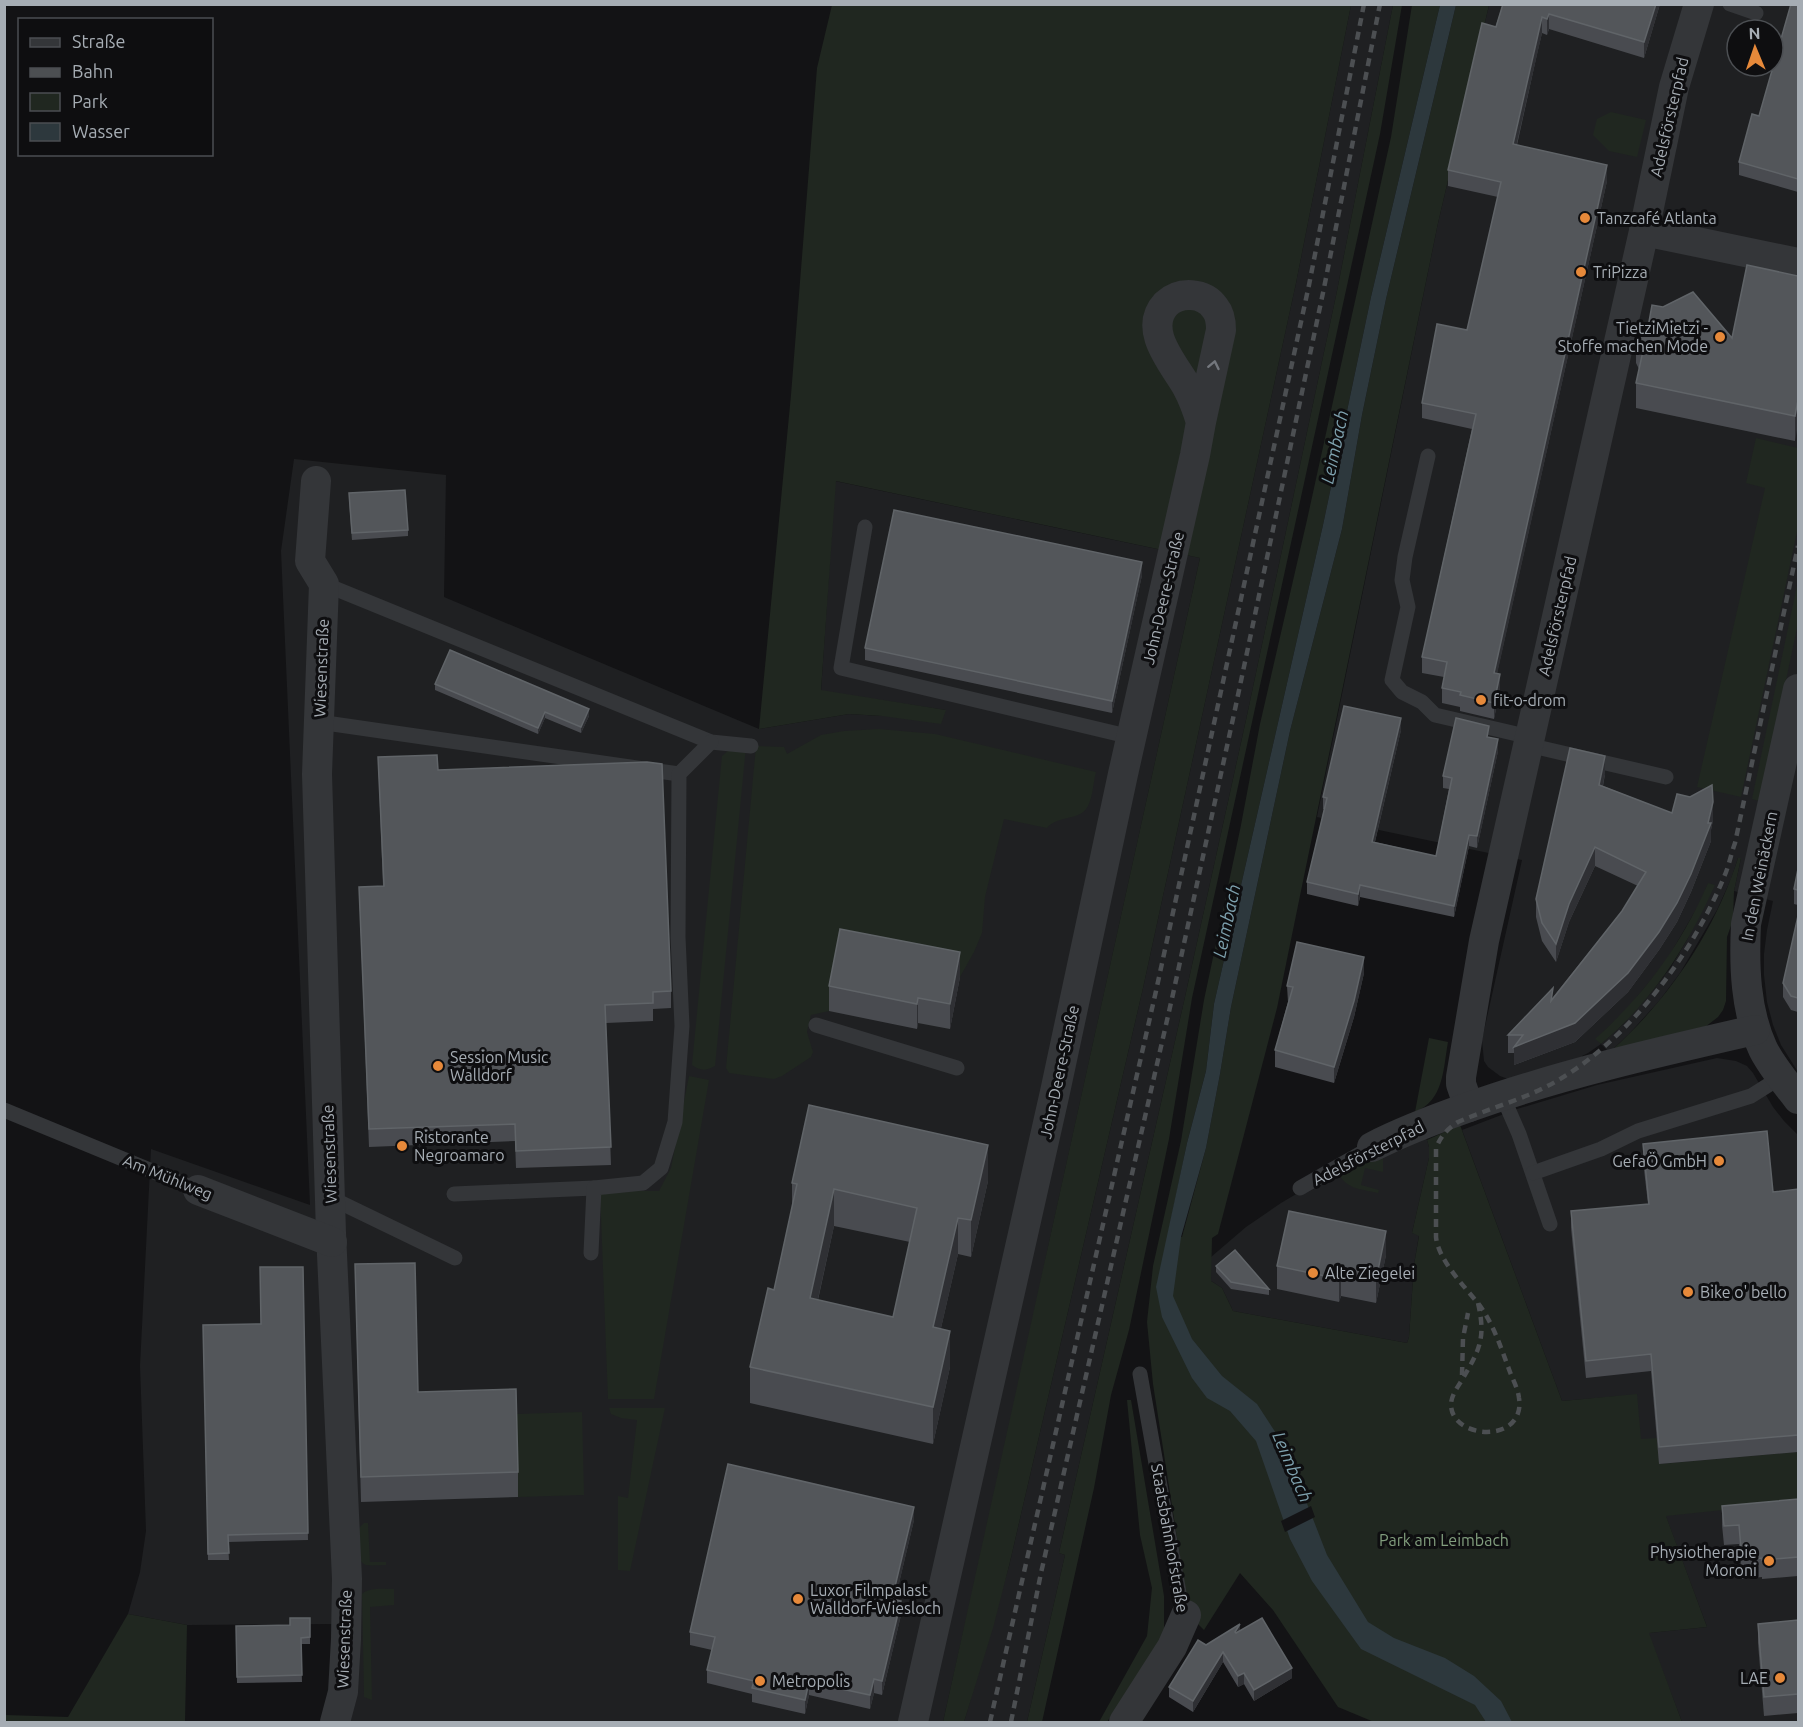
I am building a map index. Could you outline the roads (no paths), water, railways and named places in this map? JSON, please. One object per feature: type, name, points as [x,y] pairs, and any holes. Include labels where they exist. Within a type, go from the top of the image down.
[{"type":"street","name":"Adelsförsterpfad","points":[[1469,1107],[1461,1084],[1462,1067],[1483,946],[1644,231],[1674,87],[1699,4]]},
{"type":"street","points":[[1644,231],[1798,263]]},
{"type":"street","name":"John-Deere-Straße","points":[[913,1722],[1052,1104],[1201,422]]},
{"type":"street","name":"Wiesenstraße","points":[[316,482],[310,561],[324,584],[317,774],[332,1242],[346,1579],[343,1692],[335,1722]]},
{"type":"street","name":"In den Weinäckern","points":[[1790,1088],[1764,1050],[1755,1030],[1746,979],[1745,950],[1746,924],[1792,750],[1798,689]]},
{"type":"street","name":"Adelsförsterpfad","points":[[1372,1147],[1402,1132],[1502,1095],[1615,1063],[1755,1030]]},
{"type":"street","name":"Am Mühlweg","points":[[198,1190],[332,1242]]},
{"type":"street","name":"Staatsbahnhofstraße","points":[[1124,1722],[1172,1647],[1186,1615]]},
{"type":"lane","points":[[1730,4],[1756,13]]},
{"type":"lane","points":[[1428,456],[1405,557],[1402,580],[1408,607],[1392,680],[1402,692],[1422,702],[1435,716],[1666,777]]},
{"type":"lane","points":[[865,527],[842,668],[1131,737]]},
{"type":"lane","points":[[324,584],[711,742],[751,746]]},
{"type":"lane","points":[[319,722],[679,774]]},
{"type":"lane","points":[[454,1194],[594,1188],[643,1183],[661,1168],[675,1122],[682,1026],[678,937],[679,774],[711,742]]},
{"type":"lane","points":[[816,1025],[957,1068]]},
{"type":"lane","points":[[1533,1173],[1601,1149],[1638,1131],[1750,1096],[1790,1088]]},
{"type":"lane","points":[[1502,1095],[1533,1173],[1550,1224]]},
{"type":"lane","name":"Am Mühlweg","points":[[4,1110],[198,1190]]},
{"type":"lane","name":"Adelsförsterpfad","points":[[1300,1188],[1372,1147]]},
{"type":"lane","points":[[591,1253],[594,1188]]},
{"type":"lane","points":[[331,1198],[455,1258]]},
{"type":"lane","name":"Staatsbahnhofstraße","points":[[1140,1374],[1180,1598],[1186,1615]]},
{"type":"water","name":"Leimbach","points":[[1440,5],[1456,5],[1386,299],[1342,529],[1290,731],[1231,1007],[1206,1148],[1181,1237],[1173,1296],[1192,1339],[1222,1376],[1257,1404],[1285,1447],[1327,1555],[1368,1622],[1394,1638],[1445,1658],[1474,1676],[1501,1701],[1512,1722],[1486,1722],[1475,1705],[1361,1649],[1312,1581],[1290,1539],[1256,1441],[1230,1411],[1207,1398],[1192,1378],[1162,1317],[1156,1287],[1187,1143],[1206,1071],[1214,1004],[1323,525],[1371,297]]},
{"type":"railway","points":[[990,1722],[1156,991],[1309,285],[1364,4]]},
{"type":"railway","points":[[1011,1722],[1041,1573],[1173,994],[1234,714],[1324,288],[1380,4]]},
{"type":"railway","points":[[1478,1303],[1480,1315],[1481,1325],[1480,1343],[1453,1395],[1451,1405],[1454,1417],[1463,1425],[1488,1432],[1501,1430],[1511,1423],[1518,1413],[1519,1398],[1488,1318],[1483,1310],[1477,1302],[1452,1271],[1438,1245],[1436,1237],[1436,1148],[1445,1133],[1458,1122],[1544,1088],[1582,1064],[1608,1043],[1655,993],[1694,936],[1724,877],[1735,843],[1798,546]]},
{"type":"railway","points":[[1462,1375],[1463,1338],[1468,1313]]},
{"type":"place","name":"Tanzcafé Atlanta","points":[[1585,218]]},
{"type":"place","name":"TriPizza","points":[[1581,272]]},
{"type":"place","name":"TietziMietzi - Stoffe machen Mode","points":[[1720,337]]},
{"type":"place","name":"fit-o-drom","points":[[1481,700]]},
{"type":"place","name":"Session Music Walldorf","points":[[438,1066]]},
{"type":"place","name":"Ristorante Negroamaro","points":[[402,1146]]},
{"type":"place","name":"GefaÖ GmbH","points":[[1719,1161]]},
{"type":"place","name":"Alte Ziegelei","points":[[1313,1273]]},
{"type":"place","name":"Bike o' bello","points":[[1688,1292]]},
{"type":"place","name":"Physiotherapie Moroni","points":[[1769,1561]]},
{"type":"place","name":"Luxor Filmpalast Walldorf-Wiesloch","points":[[798,1599]]},
{"type":"place","name":"LAE","points":[[1780,1678]]},
{"type":"place","name":"Metropolis","points":[[760,1681]]},
{"type":"park label","name":"Park am Leimbach","points":[[1444,1540]]}]
